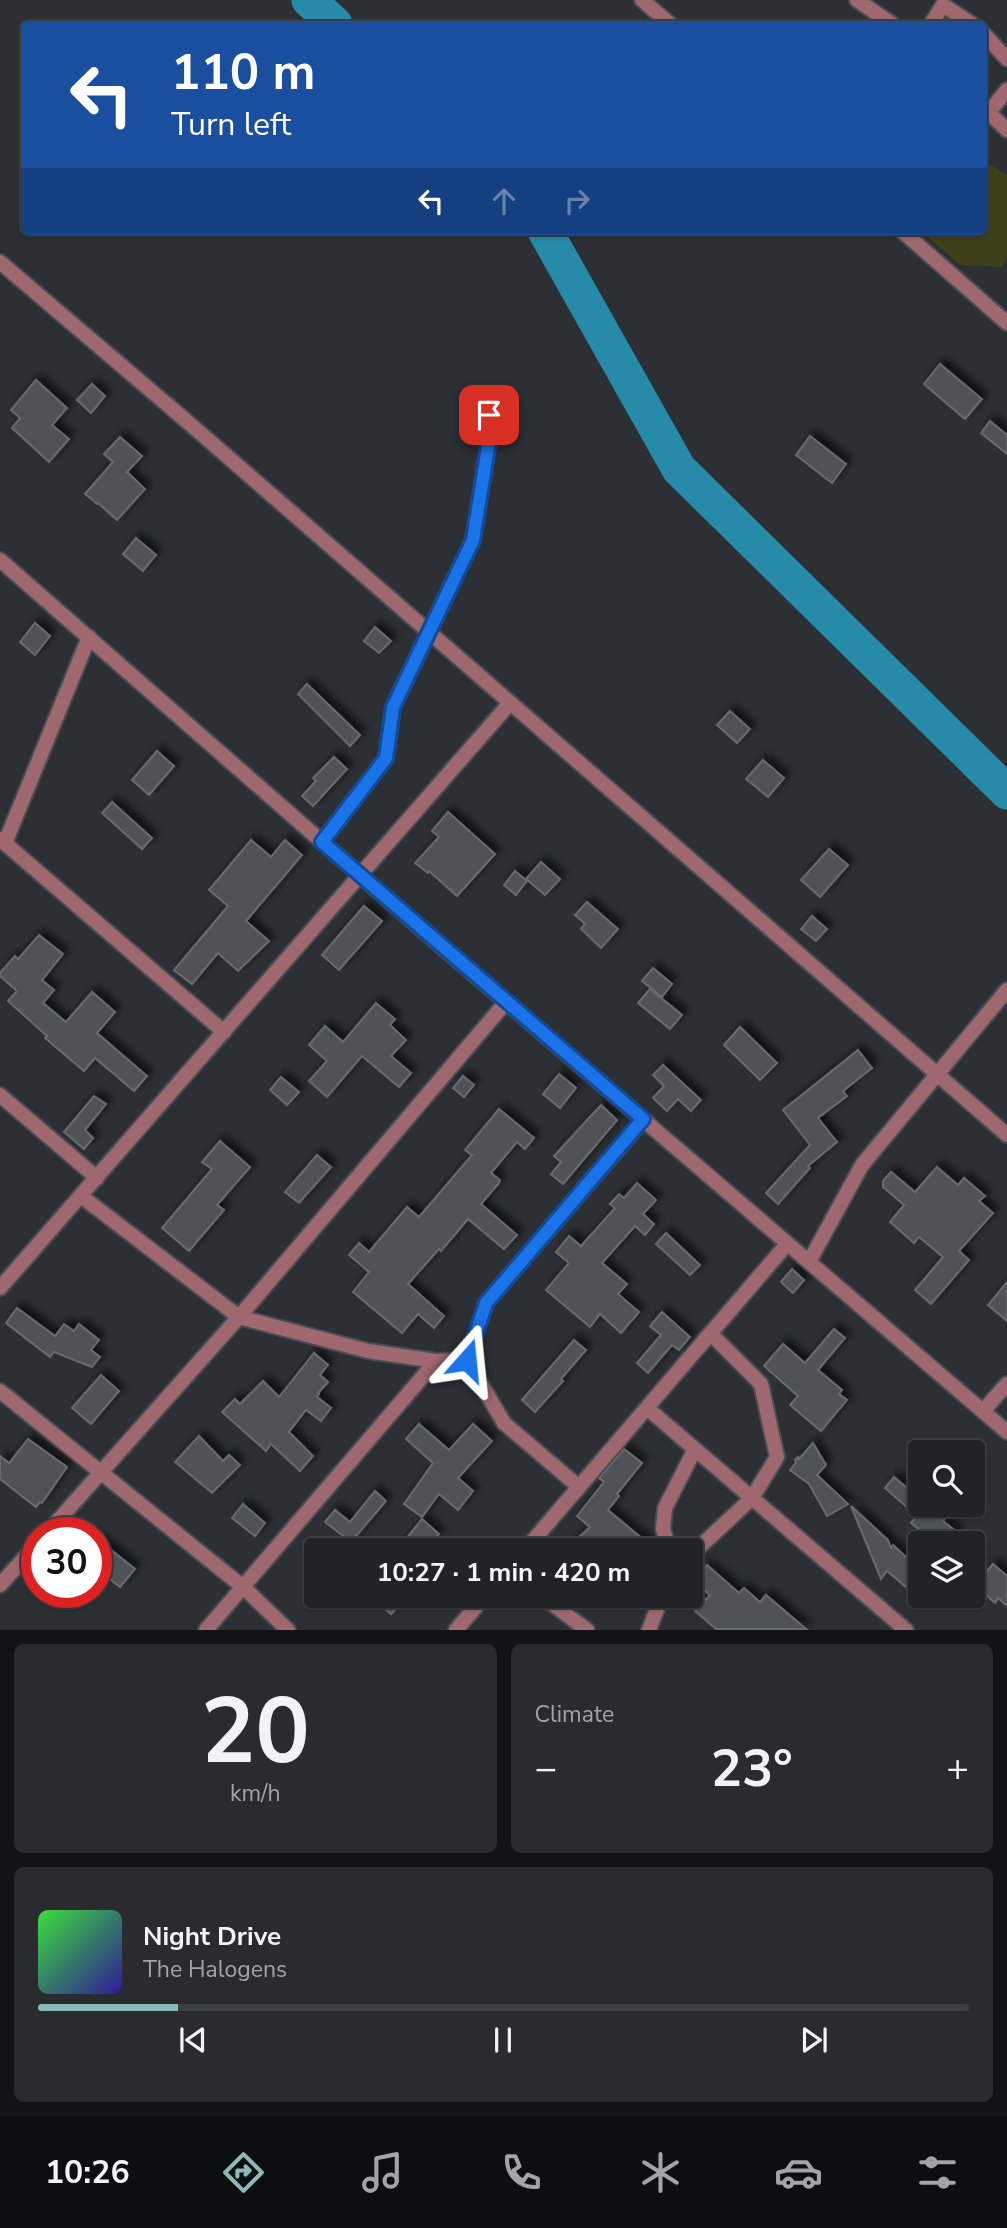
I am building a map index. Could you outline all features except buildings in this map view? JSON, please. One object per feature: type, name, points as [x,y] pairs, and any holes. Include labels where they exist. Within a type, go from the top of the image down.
[{"type":"street","points":[[642,0],[666,21]]},
{"type":"street","points":[[857,0],[888,21]]},
{"type":"street","points":[[932,21],[942,2],[968,21]]},
{"type":"street","points":[[987,37],[1007,59]]},
{"type":"street","points":[[987,109],[1007,90]]},
{"type":"street","points":[[987,111],[1007,130]]},
{"type":"street","points":[[907,235],[1007,323]]},
{"type":"street","points":[[0,262],[1007,1135]]},
{"type":"street","points":[[322,842],[386,758],[393,707],[473,540],[489,441],[489,415]]},
{"type":"street","points":[[0,560],[360,876],[1007,1432]]},
{"type":"street","points":[[89,637],[2,841],[224,1032]]},
{"type":"street","points":[[0,1288],[510,703]]},
{"type":"street","points":[[809,1262],[862,1165],[1007,989]]},
{"type":"street","points":[[61,1517],[239,1317],[506,1002]]},
{"type":"street","points":[[0,1095],[97,1178]]},
{"type":"street","points":[[579,1487],[504,1423],[467,1360],[486,1303],[643,1119]]},
{"type":"street","points":[[81,1196],[239,1317],[368,1351],[436,1361],[467,1360]]},
{"type":"street","points":[[535,1538],[787,1244]]},
{"type":"street","points":[[703,1544],[752,1498],[776,1457],[761,1384],[710,1334]]},
{"type":"street","points":[[206,1629],[436,1361]]},
{"type":"street","points":[[983,1411],[1007,1384]]},
{"type":"street","points":[[0,1391],[243,1587],[288,1629]]},
{"type":"street","points":[[647,1408],[906,1629]]},
{"type":"street","points":[[665,1538],[663,1530],[665,1508],[695,1449]]},
{"type":"street","points":[[0,1585],[21,1562]]},
{"type":"street","points":[[456,1629],[474,1608]]},
{"type":"street","points":[[558,1608],[587,1629]]},
{"type":"street","points":[[649,1629],[657,1608]]},
{"type":"green space","points":[[987,163],[1007,175],[1007,257],[1002,267],[960,265],[926,235],[987,235]]},
{"type":"waterway","points":[[309,0],[332,21]]},
{"type":"waterway","points":[[547,235],[679,469],[1007,792]]},
{"type":"route","points":[[467,1360],[486,1303],[643,1119],[322,842],[386,758],[393,707],[473,540],[489,441],[489,415]]}]
